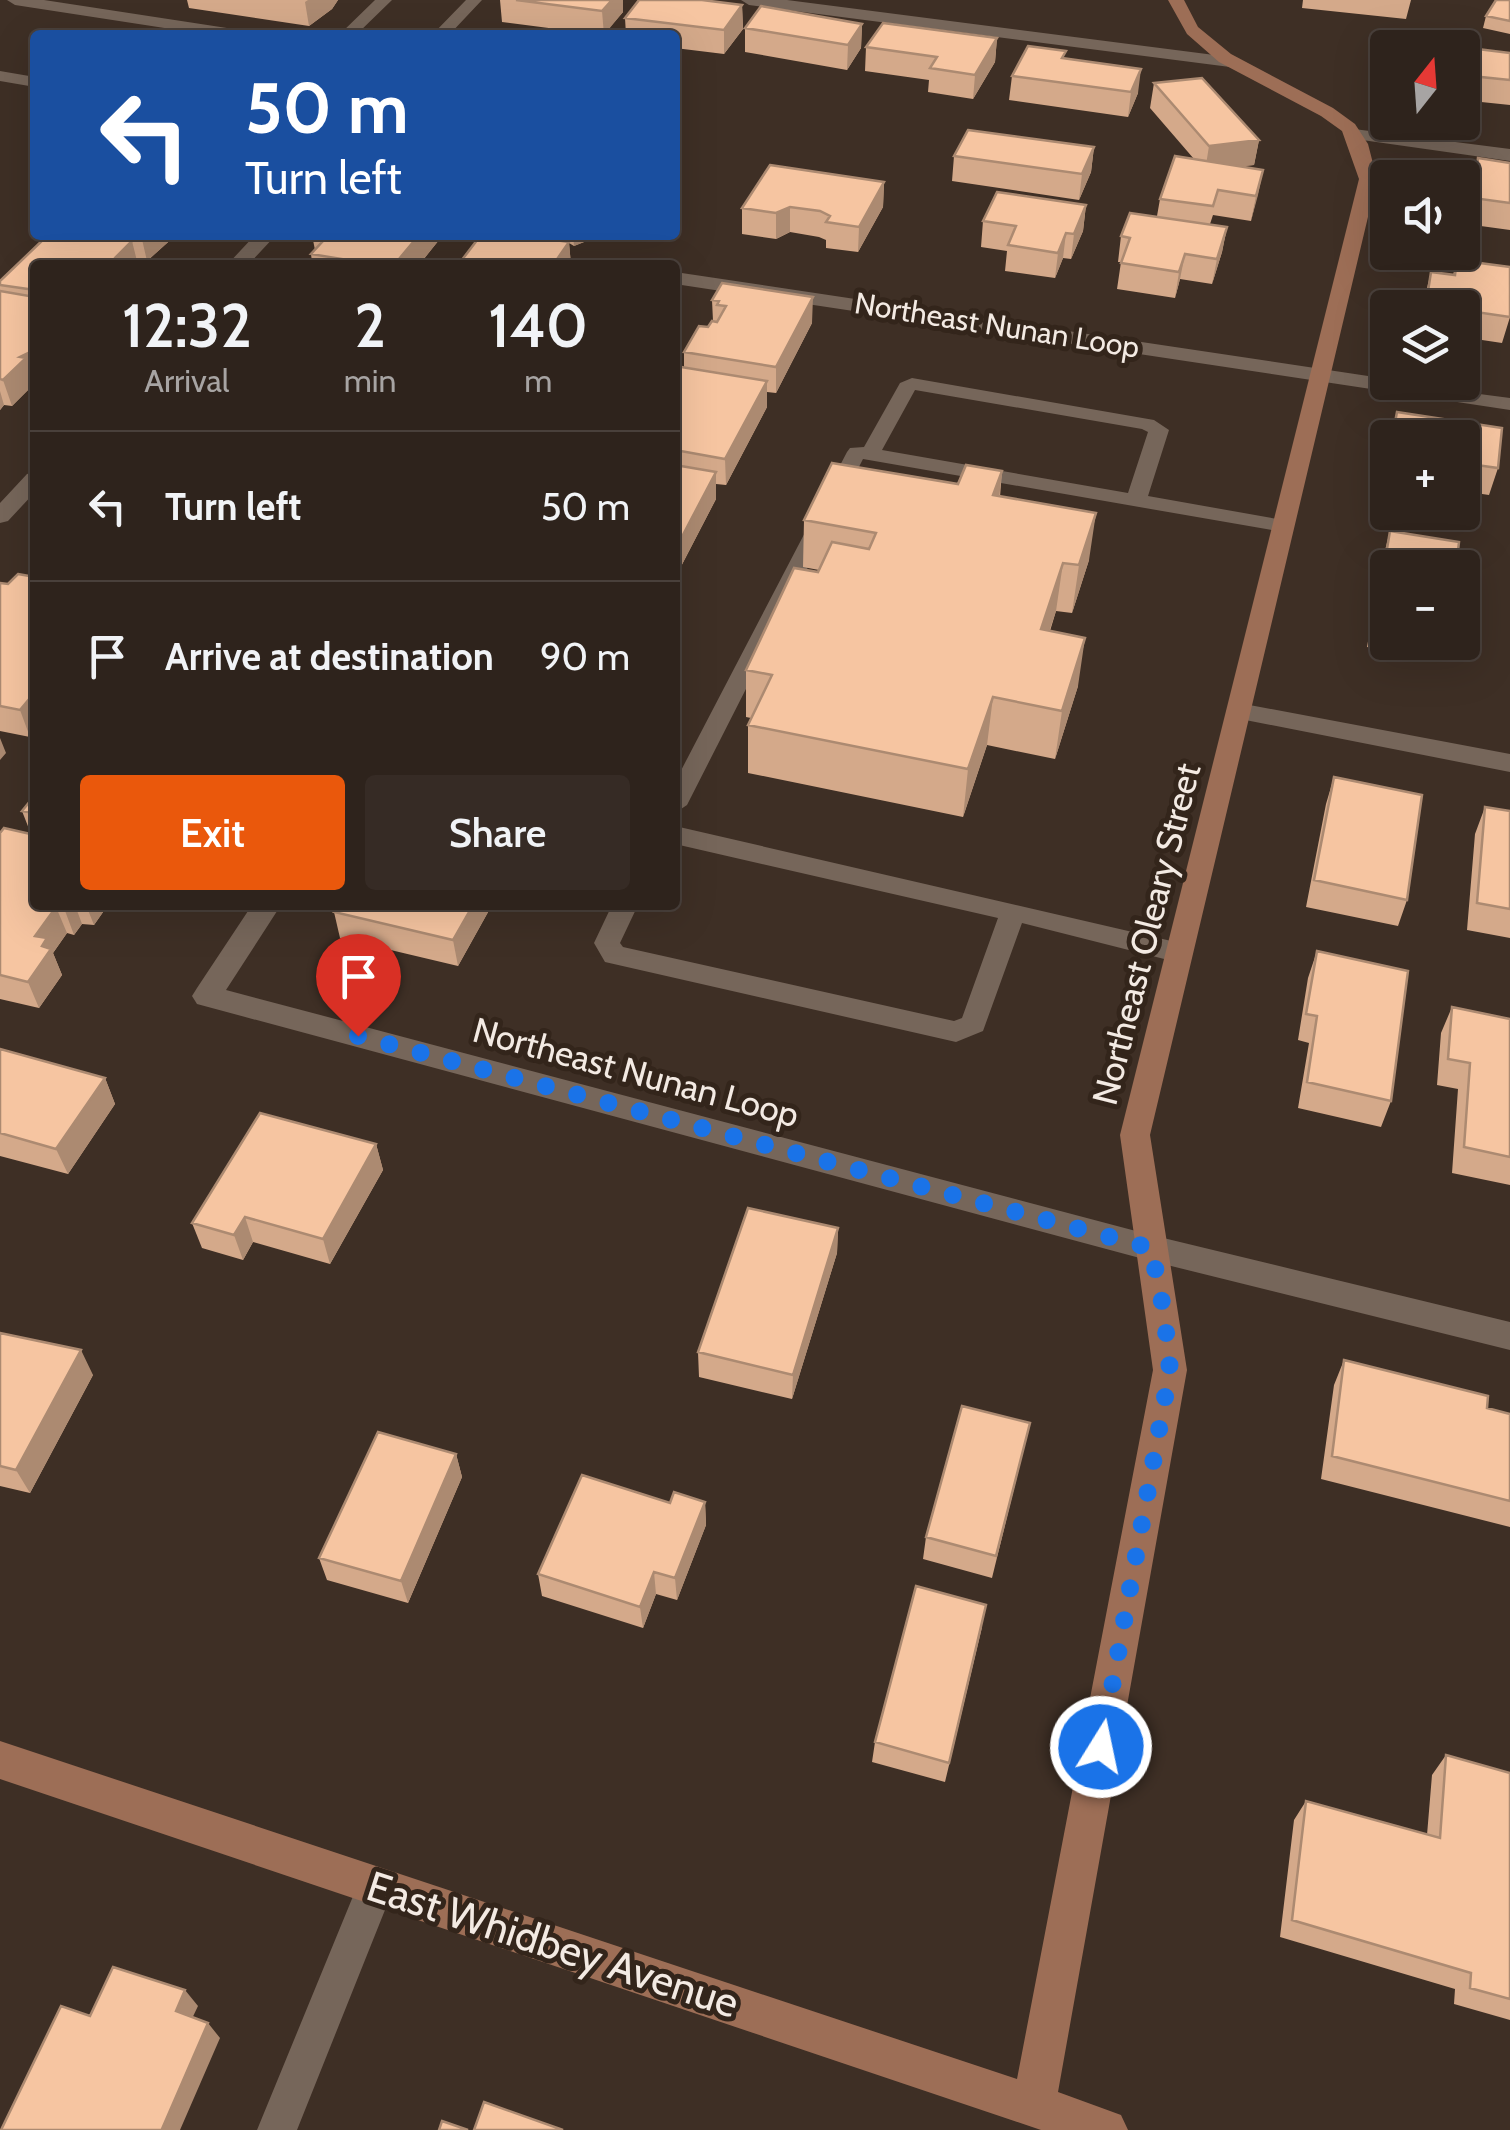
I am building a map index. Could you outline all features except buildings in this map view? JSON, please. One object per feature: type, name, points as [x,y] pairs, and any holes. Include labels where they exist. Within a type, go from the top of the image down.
[{"type":"street","points":[[749,0],[1230,62]]},
{"type":"street","points":[[1176,0],[1177,9],[1199,36],[1230,62],[1335,116],[1354,134],[1510,155]]},
{"type":"street","points":[[0,76],[30,81]]},
{"type":"street","name":"Northeast Oleary Street","points":[[1032,2117],[1170,1370],[1135,1135],[1368,180],[1354,134]]},
{"type":"street","points":[[242,260],[261,240]]},
{"type":"street","name":"Northeast Nunan Loop","points":[[680,279],[1510,404]]},
{"type":"street","points":[[0,516],[30,484]]},
{"type":"street","points":[[1238,711],[1510,763]]},
{"type":"street","name":"Northeast Nunan Loop","points":[[263,910],[207,996],[1151,1248]]},
{"type":"street","points":[[1151,1248],[1510,1336]]},
{"type":"street","name":"East Whidbey Avenue","points":[[0,1760],[376,1885],[1032,2117],[1106,2130]]},
{"type":"lane","points":[[0,5],[7,0]]},
{"type":"lane","points":[[15,0],[208,30]]},
{"type":"lane","points":[[352,30],[384,0]]},
{"type":"lane","points":[[445,30],[474,0]]},
{"type":"lane","points":[[870,454],[912,384],[1147,424],[1159,430],[1136,501]]},
{"type":"lane","points":[[680,796],[857,452],[1283,526]]},
{"type":"lane","points":[[680,836],[1180,953]]},
{"type":"lane","points":[[622,910],[606,943],[614,955],[956,1032],[973,1024],[1013,912]]},
{"type":"lane","points":[[277,2130],[376,1885]]},
{"type":"route","points":[[358,1036],[1151,1248],[1170,1370],[1101,1747]]}]
